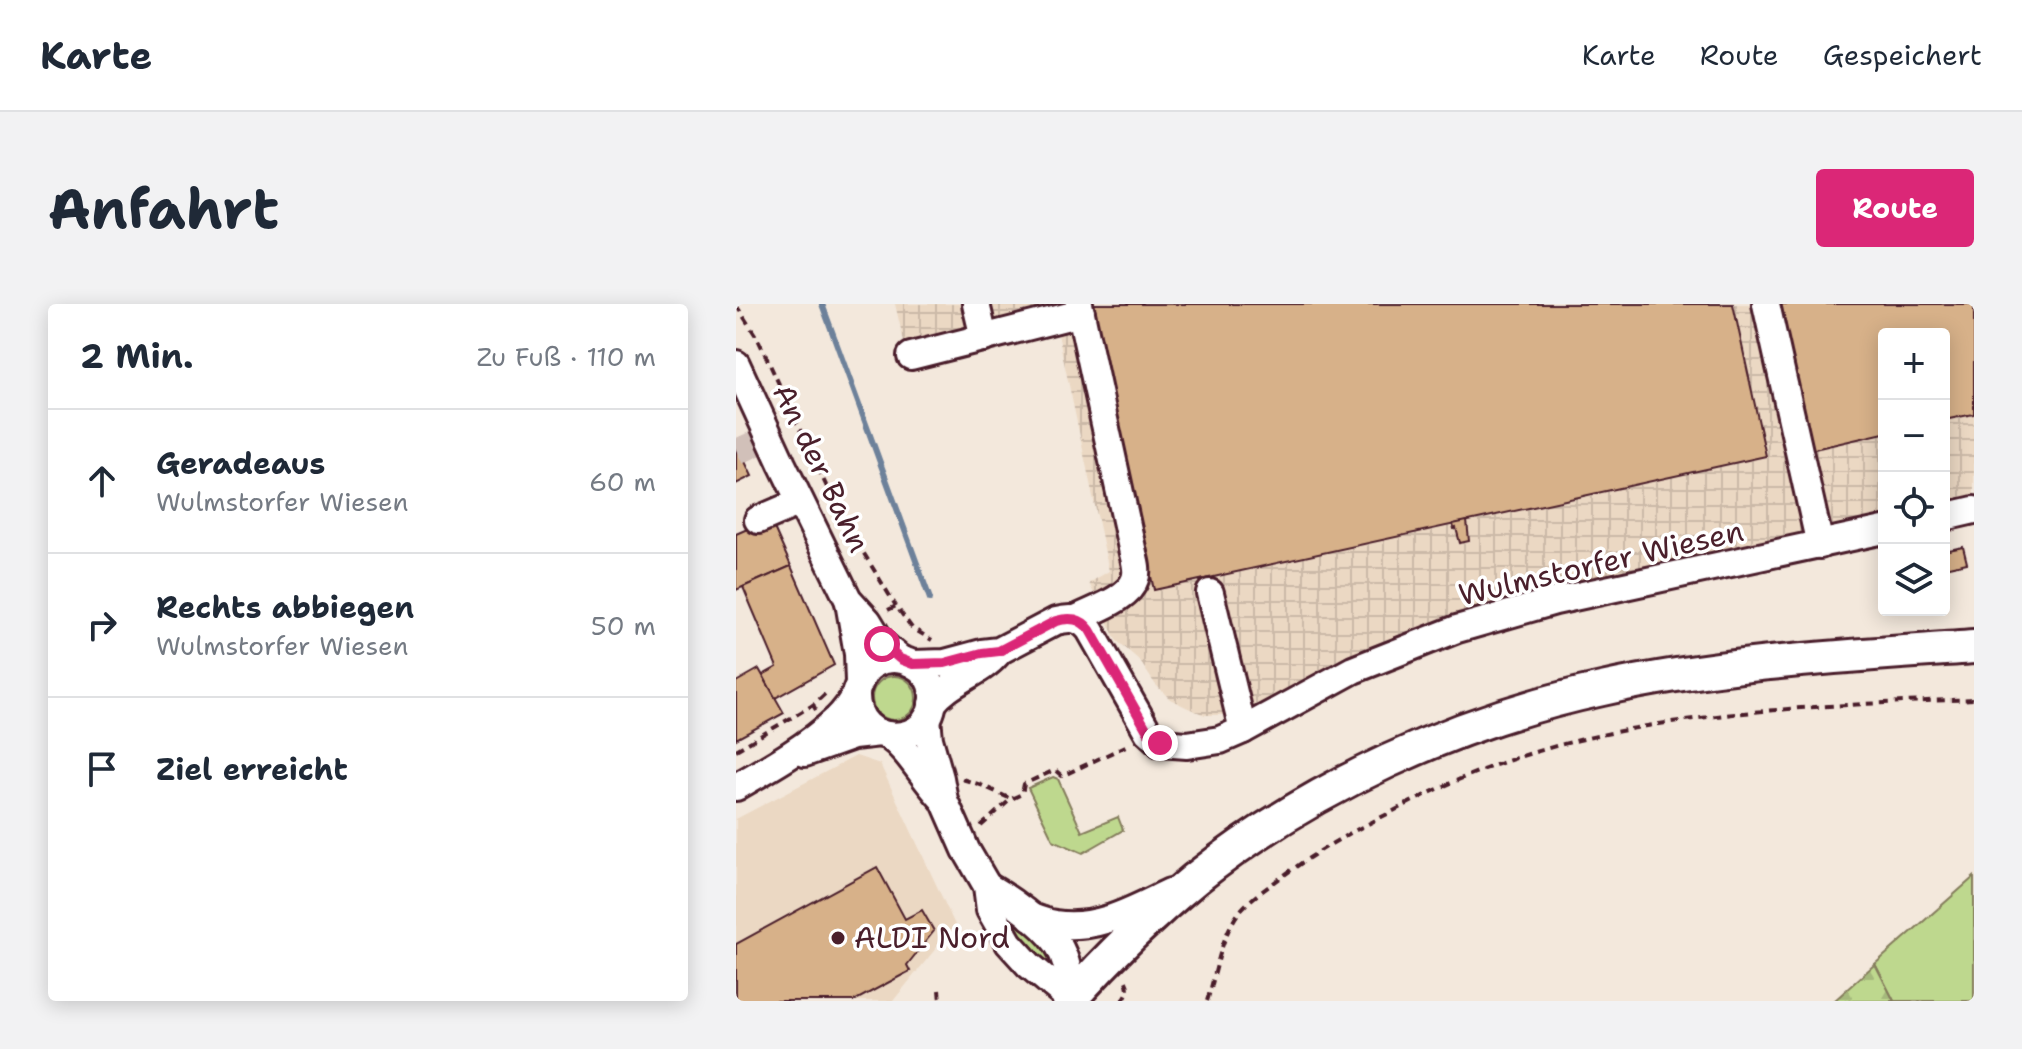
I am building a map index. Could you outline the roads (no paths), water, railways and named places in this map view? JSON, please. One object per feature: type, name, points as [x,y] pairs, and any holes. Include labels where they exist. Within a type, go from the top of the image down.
[{"type":"main road","points":[[1070,1000],[1124,943],[1195,880],[1264,831],[1344,783],[1443,737],[1532,706],[1603,688],[1692,672],[1837,656],[1974,647]]},
{"type":"street","points":[[976,304],[984,338]]},
{"type":"street","points":[[1766,304],[1820,545]]},
{"type":"street","points":[[779,763],[820,716],[842,713],[848,688],[875,664],[885,660],[945,663],[999,651],[1056,621],[1076,619],[1124,595],[1136,573],[1080,309],[911,356]]},
{"type":"street","name":"An der Bahn","points":[[736,364],[848,599],[868,621],[882,644],[907,662]]},
{"type":"street","points":[[758,520],[800,502]]},
{"type":"street","points":[[1950,516],[1974,510]]},
{"type":"street","name":"Wulmstorfer Wiesen","points":[[1076,619],[1090,630],[1148,732],[1160,743],[1187,745],[1220,740],[1353,670],[1457,629],[1555,601],[1878,531]]},
{"type":"street","points":[[1210,593],[1243,730]]},
{"type":"street","name":"An der Bahn","points":[[848,599],[858,654],[848,688]]},
{"type":"street","points":[[736,787],[779,763],[846,738],[908,734],[920,726],[947,689],[987,666],[999,651]]},
{"type":"street","points":[[907,662],[924,673],[930,683],[929,739],[940,778],[950,789],[966,850],[987,886],[990,910],[1009,943],[1029,965],[1070,1000]]},
{"type":"street","points":[[848,688],[868,726],[907,752],[929,784],[950,789]]},
{"type":"street","points":[[1031,917],[1069,925],[1105,921],[1195,880]]},
{"type":"street","points":[[987,886],[1008,898],[1057,943],[1068,970],[1070,1000]]},
{"type":"waterway","points":[[822,304],[930,599]]},
{"type":"tunnel","points":[[737,452],[769,437]]},
{"type":"place","name":"ALDI Nord","points":[[838,938]]}]
